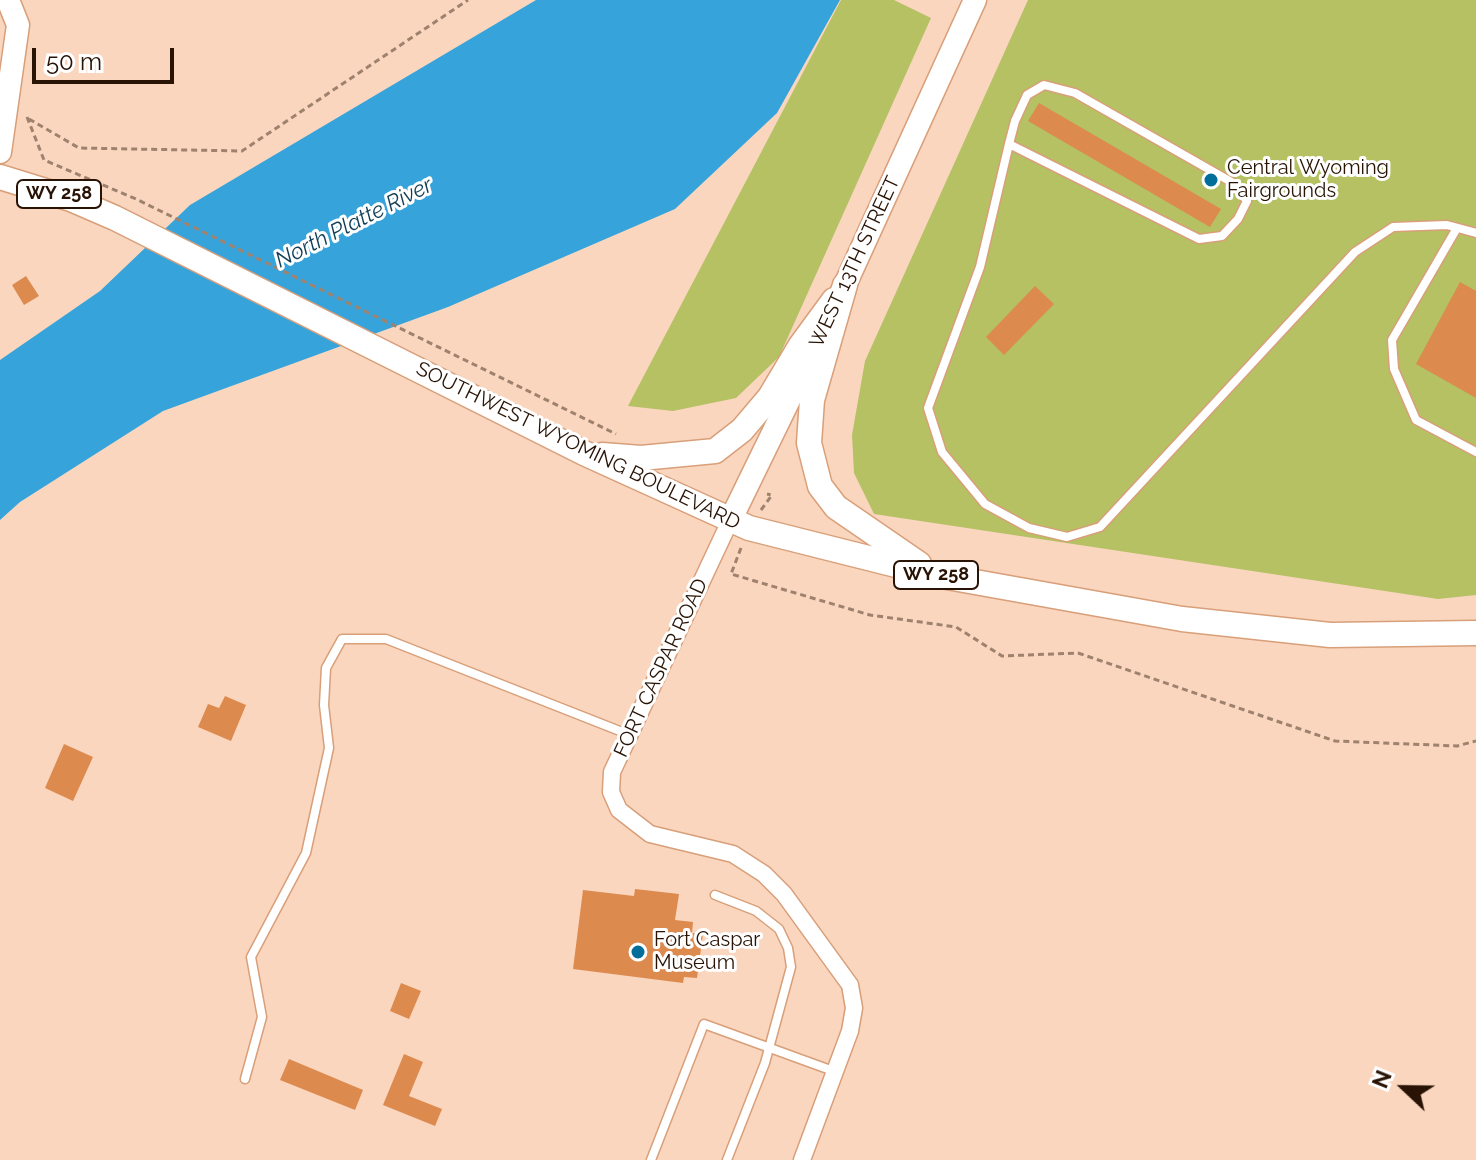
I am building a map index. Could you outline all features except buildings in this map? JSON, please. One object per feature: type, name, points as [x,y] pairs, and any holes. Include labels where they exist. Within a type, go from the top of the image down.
[{"type":"main road","points":[[0,152],[18,25],[8,0]]},
{"type":"main road","name":"WEST 13TH STREET","points":[[730,521],[845,285],[975,0]]},
{"type":"main road","name":"SOUTHWEST WYOMING BOULEVARD","points":[[0,177],[71,199],[115,218],[584,453],[730,521],[936,575],[1182,619],[1330,635],[1476,633]]},
{"type":"main road","points":[[584,453],[641,458],[715,451],[742,430],[770,397],[801,345],[845,285]]},
{"type":"main road","points":[[845,285],[812,400],[809,443],[820,486],[836,507],[936,575]]},
{"type":"street","name":"FORT CASPAR ROAD","points":[[730,521],[612,772],[611,792],[619,810],[650,834],[733,854],[749,863],[784,894],[850,985],[854,1008],[836,1072],[802,1160]]},
{"type":"lane","points":[[1009,144],[1199,239],[1222,236],[1238,219],[1247,201],[1233,183],[1075,93],[1044,85],[1027,95],[1009,144],[980,267],[928,408],[942,452],[985,504],[1029,528],[1067,537],[1100,527],[1355,252],[1393,227],[1457,228],[1476,233]]},
{"type":"lane","points":[[1457,228],[1392,340],[1394,369],[1416,420],[1476,452]]},
{"type":"lane","points":[[245,1079],[262,1017],[251,957],[306,853],[329,748],[324,705],[326,668],[342,639],[386,639],[630,735]]},
{"type":"lane","points":[[715,895],[756,911],[779,929],[788,948],[791,967],[767,1048],[727,1160]]},
{"type":"lane","points":[[651,1160],[704,1024],[836,1072]]},
{"type":"path","points":[[462,358],[136,199],[44,160],[27,117],[79,148],[242,151],[468,0]]},
{"type":"path","points":[[731,574],[870,615],[956,627],[1002,656],[1078,653],[1335,741],[1457,746],[1476,741]]},
{"type":"green space","points":[[841,0],[894,0],[931,18],[779,357],[736,398],[673,411],[628,406]]},
{"type":"green space","name":"Central Wyoming Fairgrounds","points":[[1028,0],[1476,0],[1476,595],[1438,599],[874,514],[854,473],[852,435],[865,361]]},
{"type":"water","name":"North Platte River","points":[[536,0],[840,0],[777,113],[675,209],[448,307],[163,411],[20,502],[0,520],[0,360],[100,291],[190,205]]},
{"type":"place","name":"Central Wyoming Fairgrounds","points":[[1211,180]]},
{"type":"place","name":"Fort Caspar Museum","points":[[638,952]]}]
